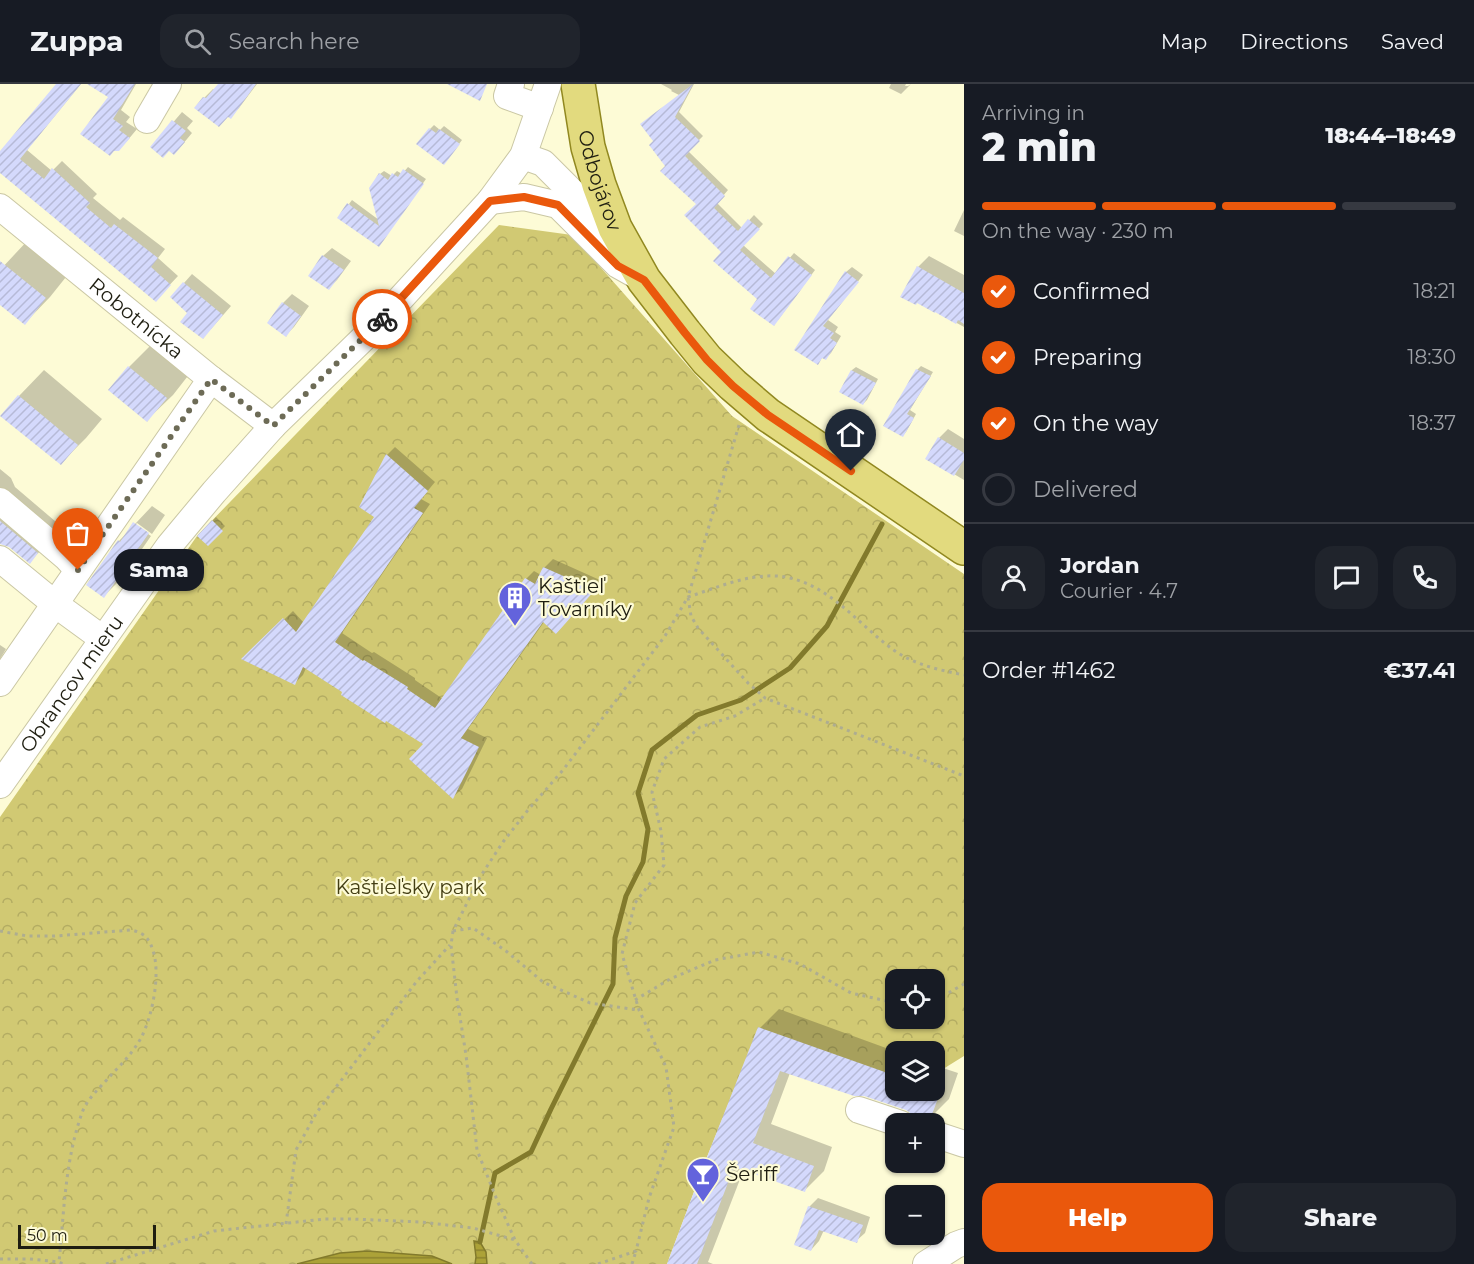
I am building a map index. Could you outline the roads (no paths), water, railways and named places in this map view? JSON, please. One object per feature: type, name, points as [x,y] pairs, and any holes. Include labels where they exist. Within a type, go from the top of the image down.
[{"type":"main road","name":"Odbojárov","points":[[578,84],[588,147],[615,228],[644,280],[707,360],[733,386],[768,415],[964,548]]},
{"type":"street","points":[[147,120],[168,84]]},
{"type":"street","points":[[511,84],[507,96],[540,108]]},
{"type":"street","name":"Obrancov mieru","points":[[0,785],[169,546],[214,492],[273,426],[370,332],[490,201],[523,156],[548,84]]},
{"type":"street","points":[[523,156],[543,163],[575,195],[615,228]]},
{"type":"street","points":[[490,201],[524,197],[558,205],[618,266],[644,280]]},
{"type":"street","name":"Robotnícka","points":[[0,207],[211,379],[273,426]]},
{"type":"street","points":[[0,683],[211,379]]},
{"type":"street","points":[[0,501],[78,570]]},
{"type":"street","points":[[0,559],[55,604],[103,639]]},
{"type":"street","points":[[859,1110],[885,1119]]},
{"type":"street","points":[[945,1138],[964,1144]]},
{"type":"street","points":[[926,1264],[964,1242]]},
{"type":"waterway","points":[[480,1242],[495,1173],[531,1152],[613,984],[615,938],[626,896],[643,862],[648,829],[638,793],[652,750],[697,715],[741,700],[790,668],[827,626],[882,524]]},
{"type":"place","name":"Sama","points":[[78,570]]},
{"type":"place","name":"Kaštieľ Tovarníky","points":[[515,627]]},
{"type":"place","name":"Šeriff","points":[[703,1203]]},
{"type":"park label","name":"Kaštieľsky park","points":[[410,887]]}]
